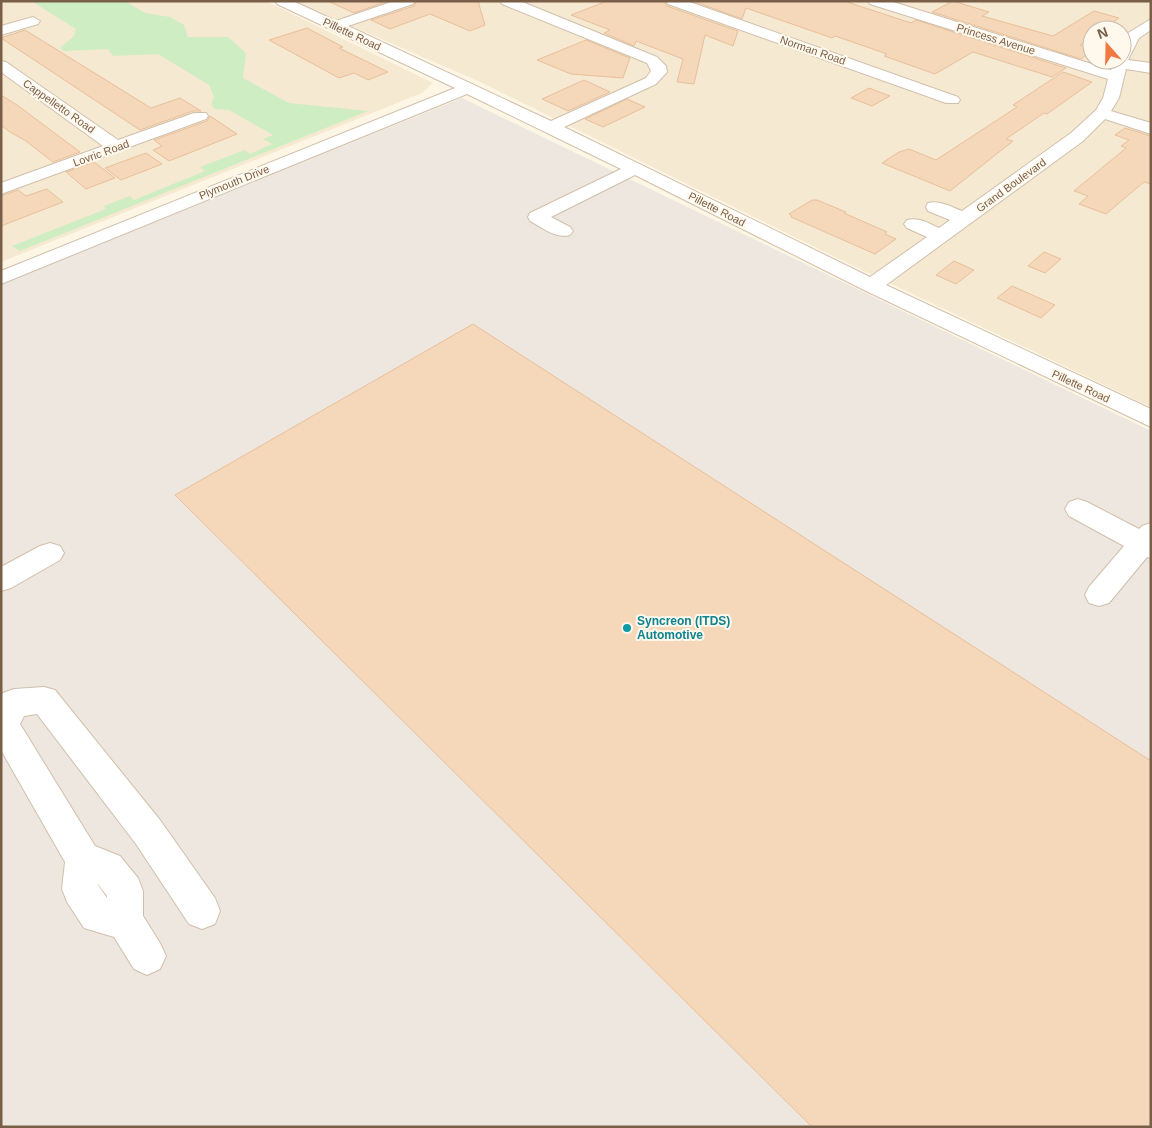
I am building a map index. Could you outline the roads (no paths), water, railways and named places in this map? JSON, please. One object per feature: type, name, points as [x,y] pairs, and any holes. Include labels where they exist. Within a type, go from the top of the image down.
[{"type":"street","name":"Pillette Road","points":[[282,1],[551,127],[872,286],[1151,419]]},
{"type":"street","points":[[335,26],[408,1]]},
{"type":"street","points":[[507,1],[652,60],[658,66],[659,72],[651,80],[551,127]]},
{"type":"street","name":"Princess Avenue","points":[[875,1],[1082,54]]},
{"type":"street","points":[[898,8],[912,1]]},
{"type":"street","name":"Norman Road","points":[[677,2],[952,100]]},
{"type":"street","points":[[298,8],[314,3]]},
{"type":"street","points":[[1,30],[33,22]]},
{"type":"street","name":"Grand Boulevard","points":[[1132,38],[1151,23]]},
{"type":"street","name":"Cappelletto Road","points":[[1,66],[116,147]]},
{"type":"street","name":"Princess Avenue","points":[[1132,66],[1151,68]]},
{"type":"street","name":"Grand Boulevard","points":[[872,286],[1077,137],[1102,113],[1111,98],[1118,70]]},
{"type":"street","name":"Plymouth Drive","points":[[4,273],[468,88]]},
{"type":"street","points":[[1102,113],[1151,129]]},
{"type":"street","name":"Lovric Road","points":[[1,189],[200,116]]},
{"type":"street","points":[[563,231],[537,217],[636,168]]},
{"type":"street","points":[[935,207],[964,219]]},
{"type":"street","points":[[914,224],[941,236]]},
{"type":"street","points":[[1078,509],[1148,541],[1099,595]]},
{"type":"street","points":[[1,580],[50,553]]},
{"type":"street","points":[[147,956],[125,921],[97,914],[80,889],[84,859],[4,725],[5,694],[44,700],[148,832],[202,911]]},
{"type":"place","name":"Syncreon (ITDS) Automotive","points":[[627,628]]}]
